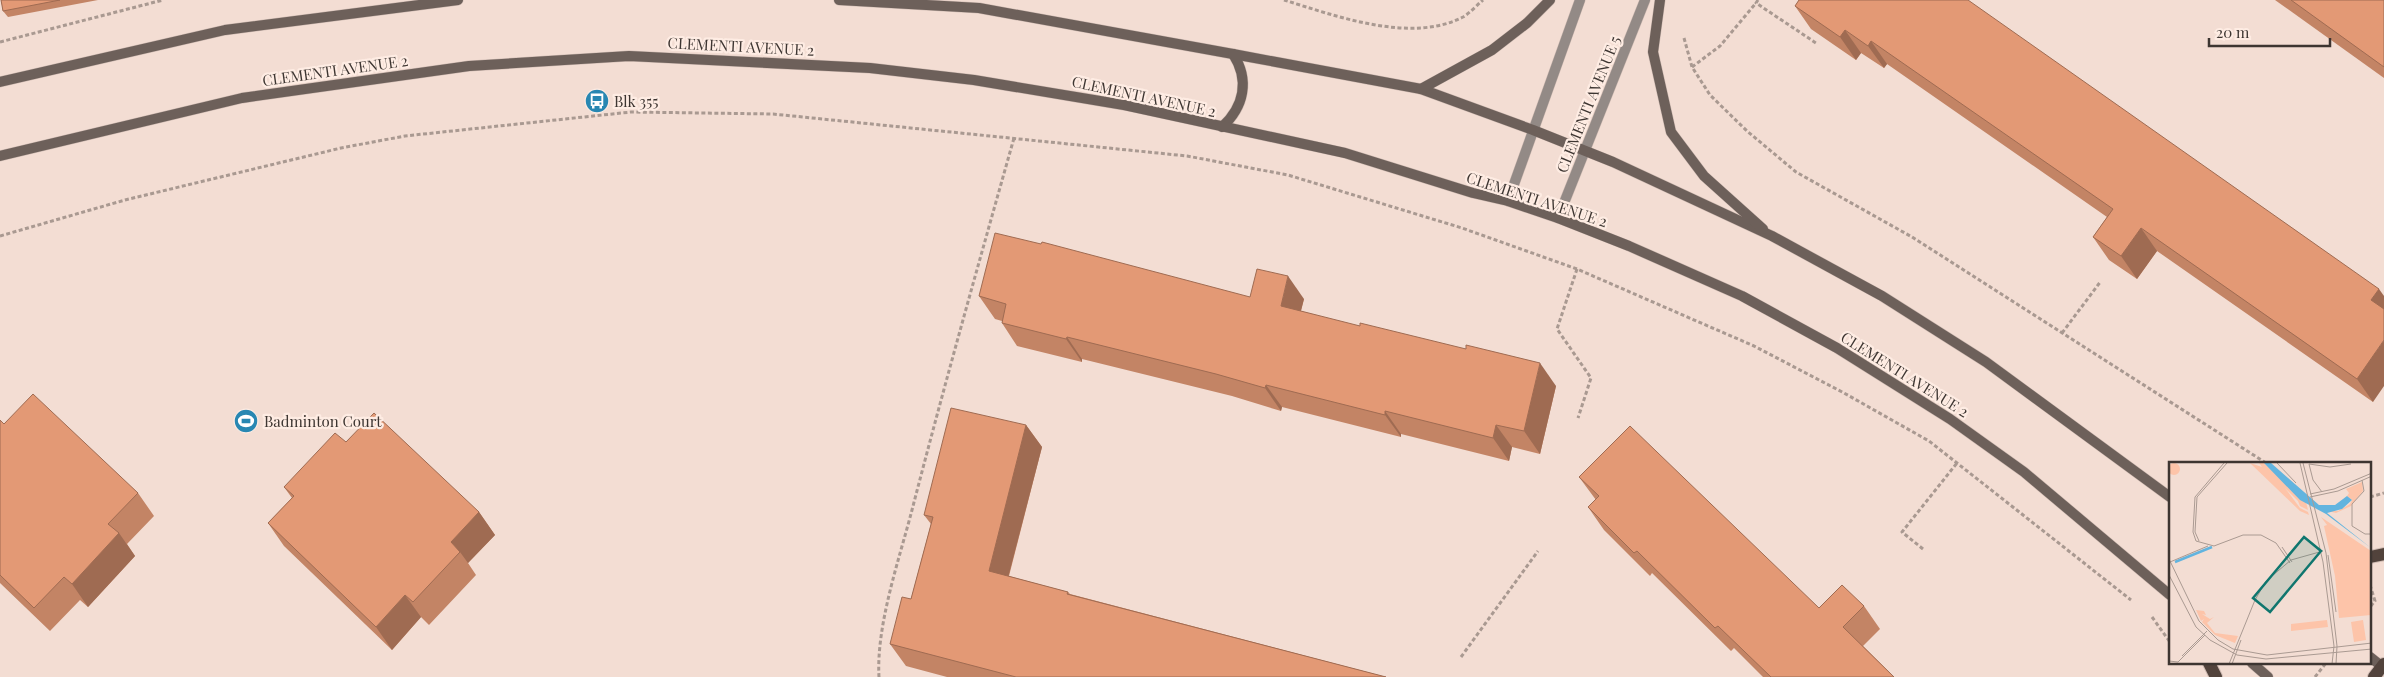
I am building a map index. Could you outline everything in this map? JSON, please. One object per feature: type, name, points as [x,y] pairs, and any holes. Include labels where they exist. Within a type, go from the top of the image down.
[{"type":"main road","points":[[0,82],[225,30],[458,0]]},
{"type":"main road","points":[[839,0],[974,7],[1421,89],[1534,130],[1586,151],[1772,236],[1882,296],[1986,362],[2169,496]]},
{"type":"main road","points":[[1421,89],[1492,50],[1527,23],[1550,0]]},
{"type":"main road","points":[[1660,0],[1653,52],[1672,132],[1704,176],[1772,236]]},
{"type":"main road","points":[[1222,128],[1234,117],[1240,105],[1242,93],[1240,65],[1233,54]]},
{"type":"main road","name":"CLEMENTI AVENUE 2","points":[[0,156],[242,98],[469,66],[628,56],[870,68],[974,80],[1124,105],[1222,128],[1345,153],[1508,202],[1558,218],[1630,246],[1742,296],[1838,348],[1950,419],[2024,472],[2169,594]]},
{"type":"main road","points":[[2372,658],[2383,666],[2374,677]]},
{"type":"main road","points":[[2210,664],[2216,677]]},
{"type":"main road","points":[[2253,664],[2268,677]]},
{"type":"street","points":[[1508,202],[1580,0]]},
{"type":"street","name":"CLEMENTI AVENUE 5","points":[[1558,218],[1645,0]]},
{"type":"path","points":[[0,42],[163,0]]},
{"type":"path","points":[[1284,0],[1350,20],[1393,27],[1425,28],[1463,17],[1483,0]]},
{"type":"path","points":[[1816,43],[1757,2],[1720,46],[1692,67],[1710,95],[1747,131],[1796,172],[1912,237],[2264,462]]},
{"type":"path","points":[[0,236],[153,193],[341,148],[405,136],[631,112],[773,114],[1187,156],[1288,175],[1462,228],[1578,269],[1754,346],[1844,393],[1929,441],[2136,604]]},
{"type":"path","points":[[879,677],[878,658],[890,596],[941,396],[1014,138]]},
{"type":"path","points":[[1578,269],[1557,329],[1591,378],[1578,418]]},
{"type":"path","points":[[2062,333],[2101,281]]},
{"type":"path","points":[[1923,549],[1902,532],[1957,463]]},
{"type":"path","points":[[1461,657],[1538,551]]},
{"type":"path","points":[[2372,591],[2375,601],[2372,604]]},
{"type":"path","points":[[2144,611],[2152,617],[2169,641]]},
{"type":"path","points":[[2315,677],[2325,664]]},
{"type":"building","points":[[1,0],[60,0],[3,11]]},
{"type":"building","points":[[1799,0],[1968,0],[2379,289],[2371,300],[2384,309],[2384,340],[2357,379],[2141,228],[2121,256],[2093,237],[2113,209],[1871,41],[1868,46],[1845,30],[1840,37],[1795,6]]},
{"type":"building","points":[[2291,0],[2384,0],[2384,67]]},
{"type":"building","points":[[995,233],[1041,244],[1042,242],[1250,297],[1257,269],[1288,276],[1281,306],[1360,326],[1360,323],[1466,349],[1466,345],[1540,363],[1524,431],[1496,425],[1493,438],[1385,411],[1385,415],[1266,385],[1265,388],[1067,337],[1066,339],[1002,323],[1006,304],[979,296]]},
{"type":"building","points":[[33,394],[138,493],[108,524],[119,533],[72,584],[64,577],[34,608],[0,575],[0,420],[4,424]]},
{"type":"building","points":[[951,408],[1026,425],[989,571],[1068,592],[1067,594],[1386,677],[1016,677],[890,644],[902,597],[911,599],[933,517],[924,515]]},
{"type":"building","points":[[374,413],[479,512],[451,542],[460,552],[413,602],[405,595],[376,627],[268,523],[294,496],[284,487],[335,433],[346,442]]},
{"type":"building","points":[[1630,426],[1819,608],[1842,585],[1864,606],[1843,627],[1894,677],[1771,677],[1718,626],[1715,628],[1637,551],[1634,553],[1588,507],[1599,496],[1579,477]]},
{"type":"place","name":"Blk 355","points":[[597,101]]},
{"type":"place","name":"Badminton Court","points":[[246,421]]}]
